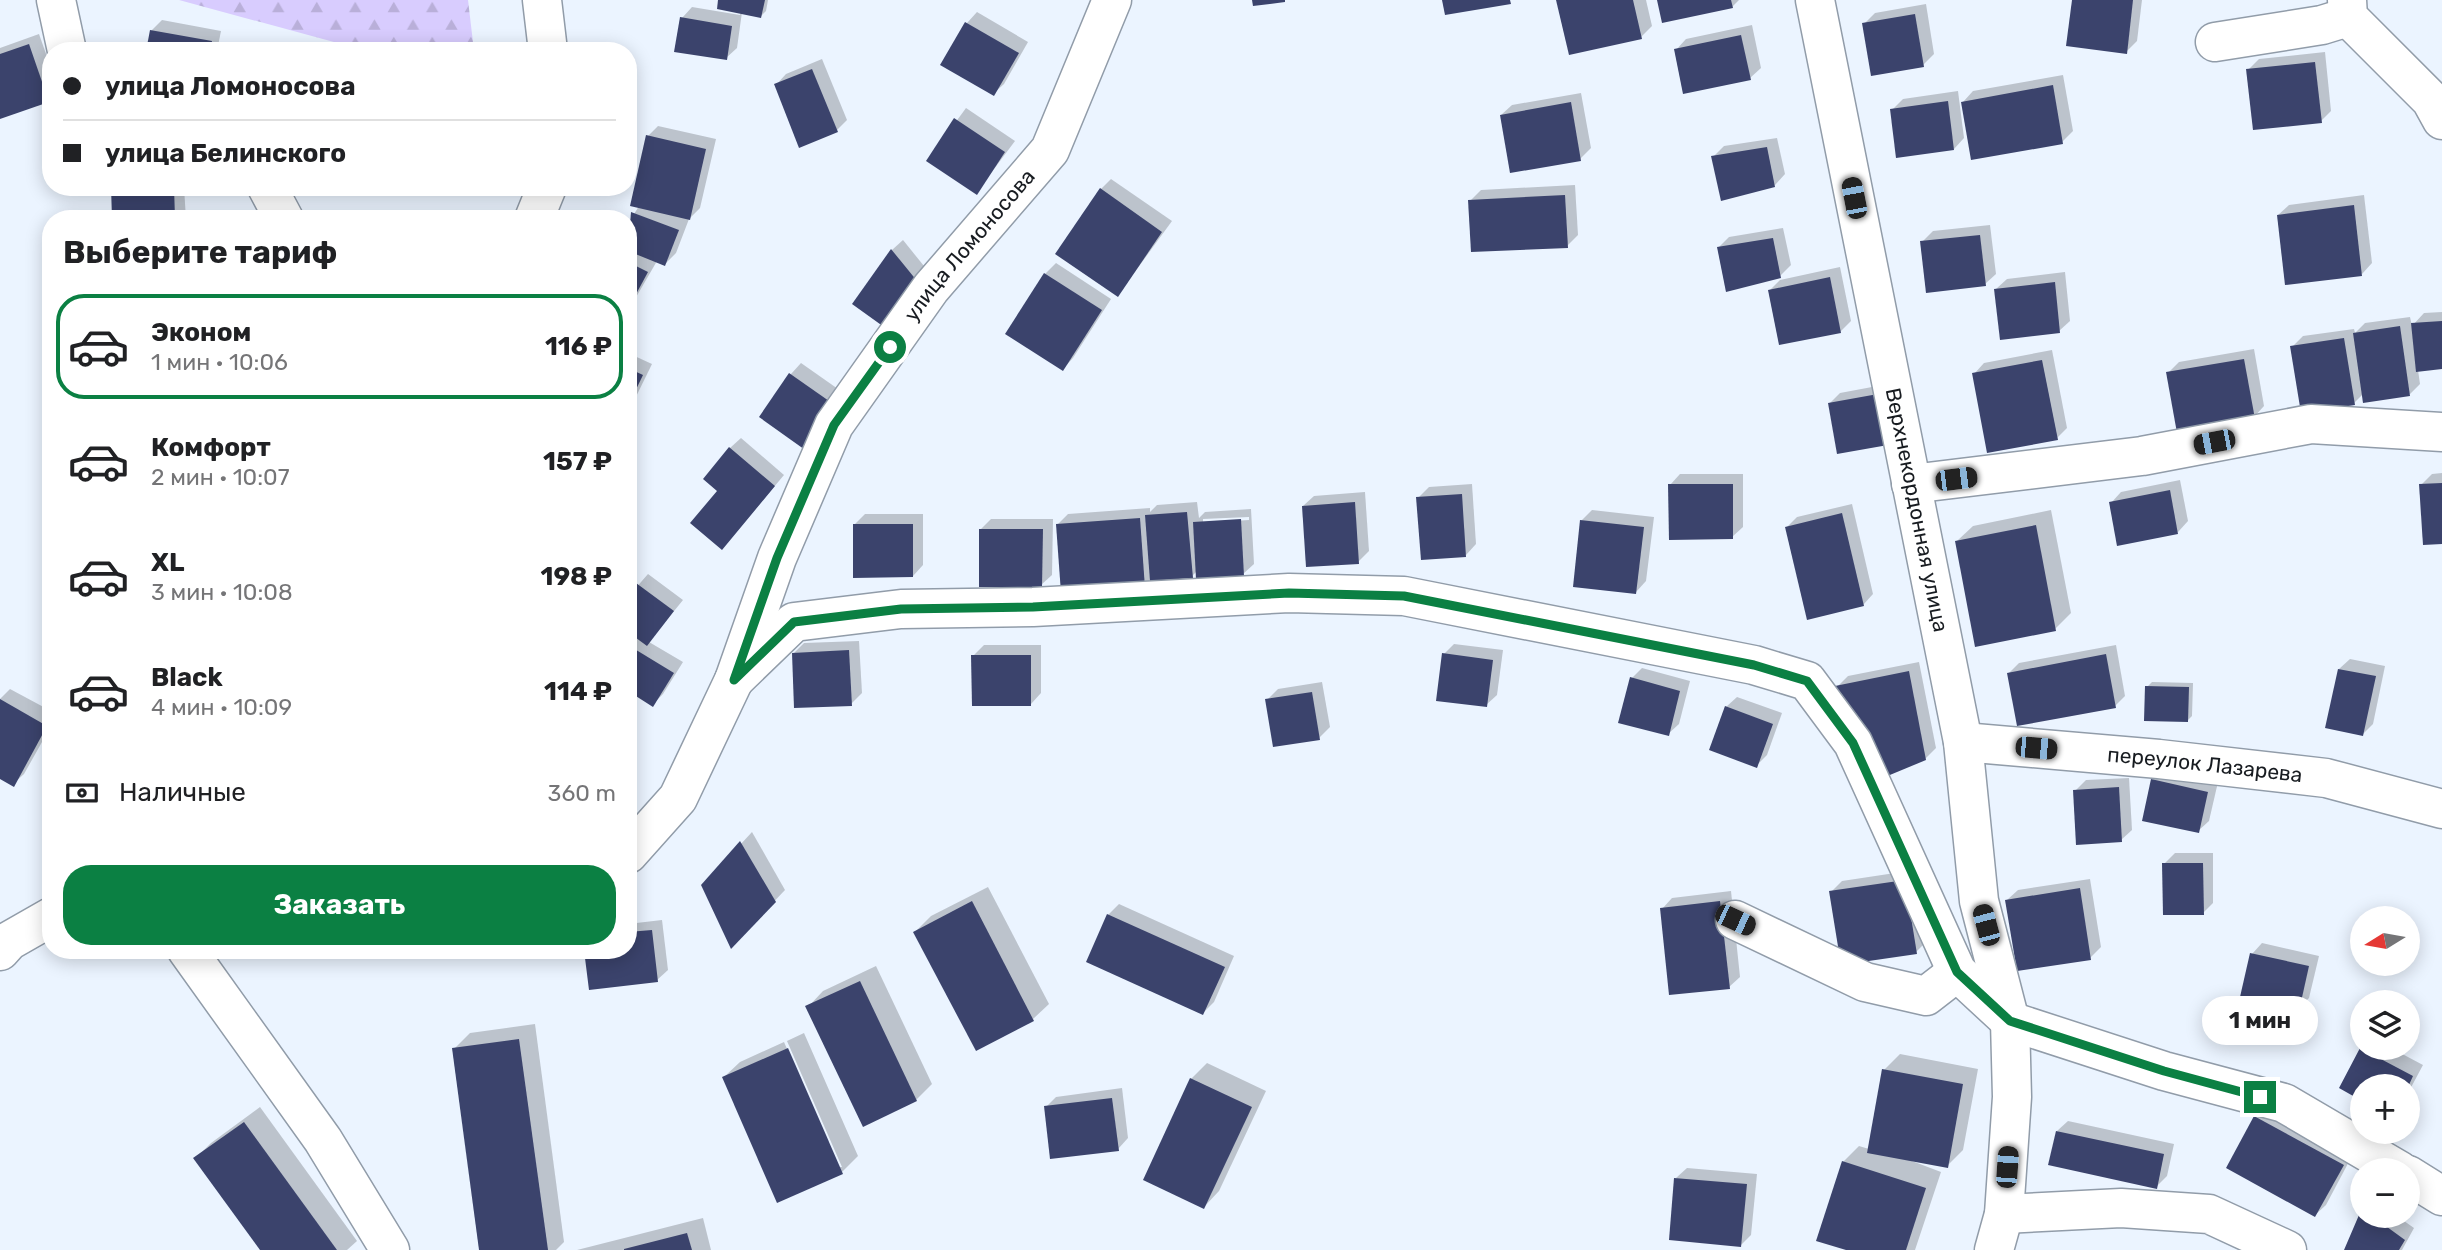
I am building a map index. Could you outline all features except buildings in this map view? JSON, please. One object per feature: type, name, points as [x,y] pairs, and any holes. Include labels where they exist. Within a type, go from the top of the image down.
[{"type":"street","points":[[56,0],[65,42]]},
{"type":"street","points":[[542,0],[547,42]]},
{"type":"street","name":"улица Ломоносова","points":[[637,844],[678,798],[734,680],[777,558],[834,425],[931,288],[1050,150],[1112,0]]},
{"type":"street","name":"Верхнекордонная улица","points":[[1815,0],[1963,742],[1979,901],[2010,1021],[2012,1097],[2004,1214],[1994,1250]]},
{"type":"street","points":[[2215,43],[2322,25],[2347,8],[2431,100],[2442,120]]},
{"type":"street","points":[[1911,484],[2142,456],[2311,424],[2442,432]]},
{"type":"street","points":[[734,680],[794,622],[901,609],[1033,607],[1289,593],[1404,596],[1754,665],[1807,681],[1853,743],[1957,972],[2010,1021],[2164,1071],[2284,1103],[2378,1158]]},
{"type":"street","name":"переулок Лазарева","points":[[1963,742],[2159,759],[2326,778],[2442,809]]},
{"type":"street","points":[[1735,920],[1865,982],[1902,991],[1926,996],[1957,972]]},
{"type":"street","points":[[0,951],[9,941],[42,922]]},
{"type":"street","points":[[193,959],[323,1140],[390,1250]]},
{"type":"street","points":[[2420,1182],[2442,1196]]},
{"type":"street","points":[[2004,1214],[2121,1208],[2209,1214],[2287,1250]]},
{"type":"green space","points":[[179,0],[468,0],[473,42],[334,42]]},
{"type":"route","points":[[890,347],[834,425],[777,558],[734,680],[794,622],[901,609],[1033,607],[1289,593],[1404,596],[1754,665],[1807,681],[1853,743],[1957,972],[2010,1021],[2164,1071],[2260,1097]]}]
